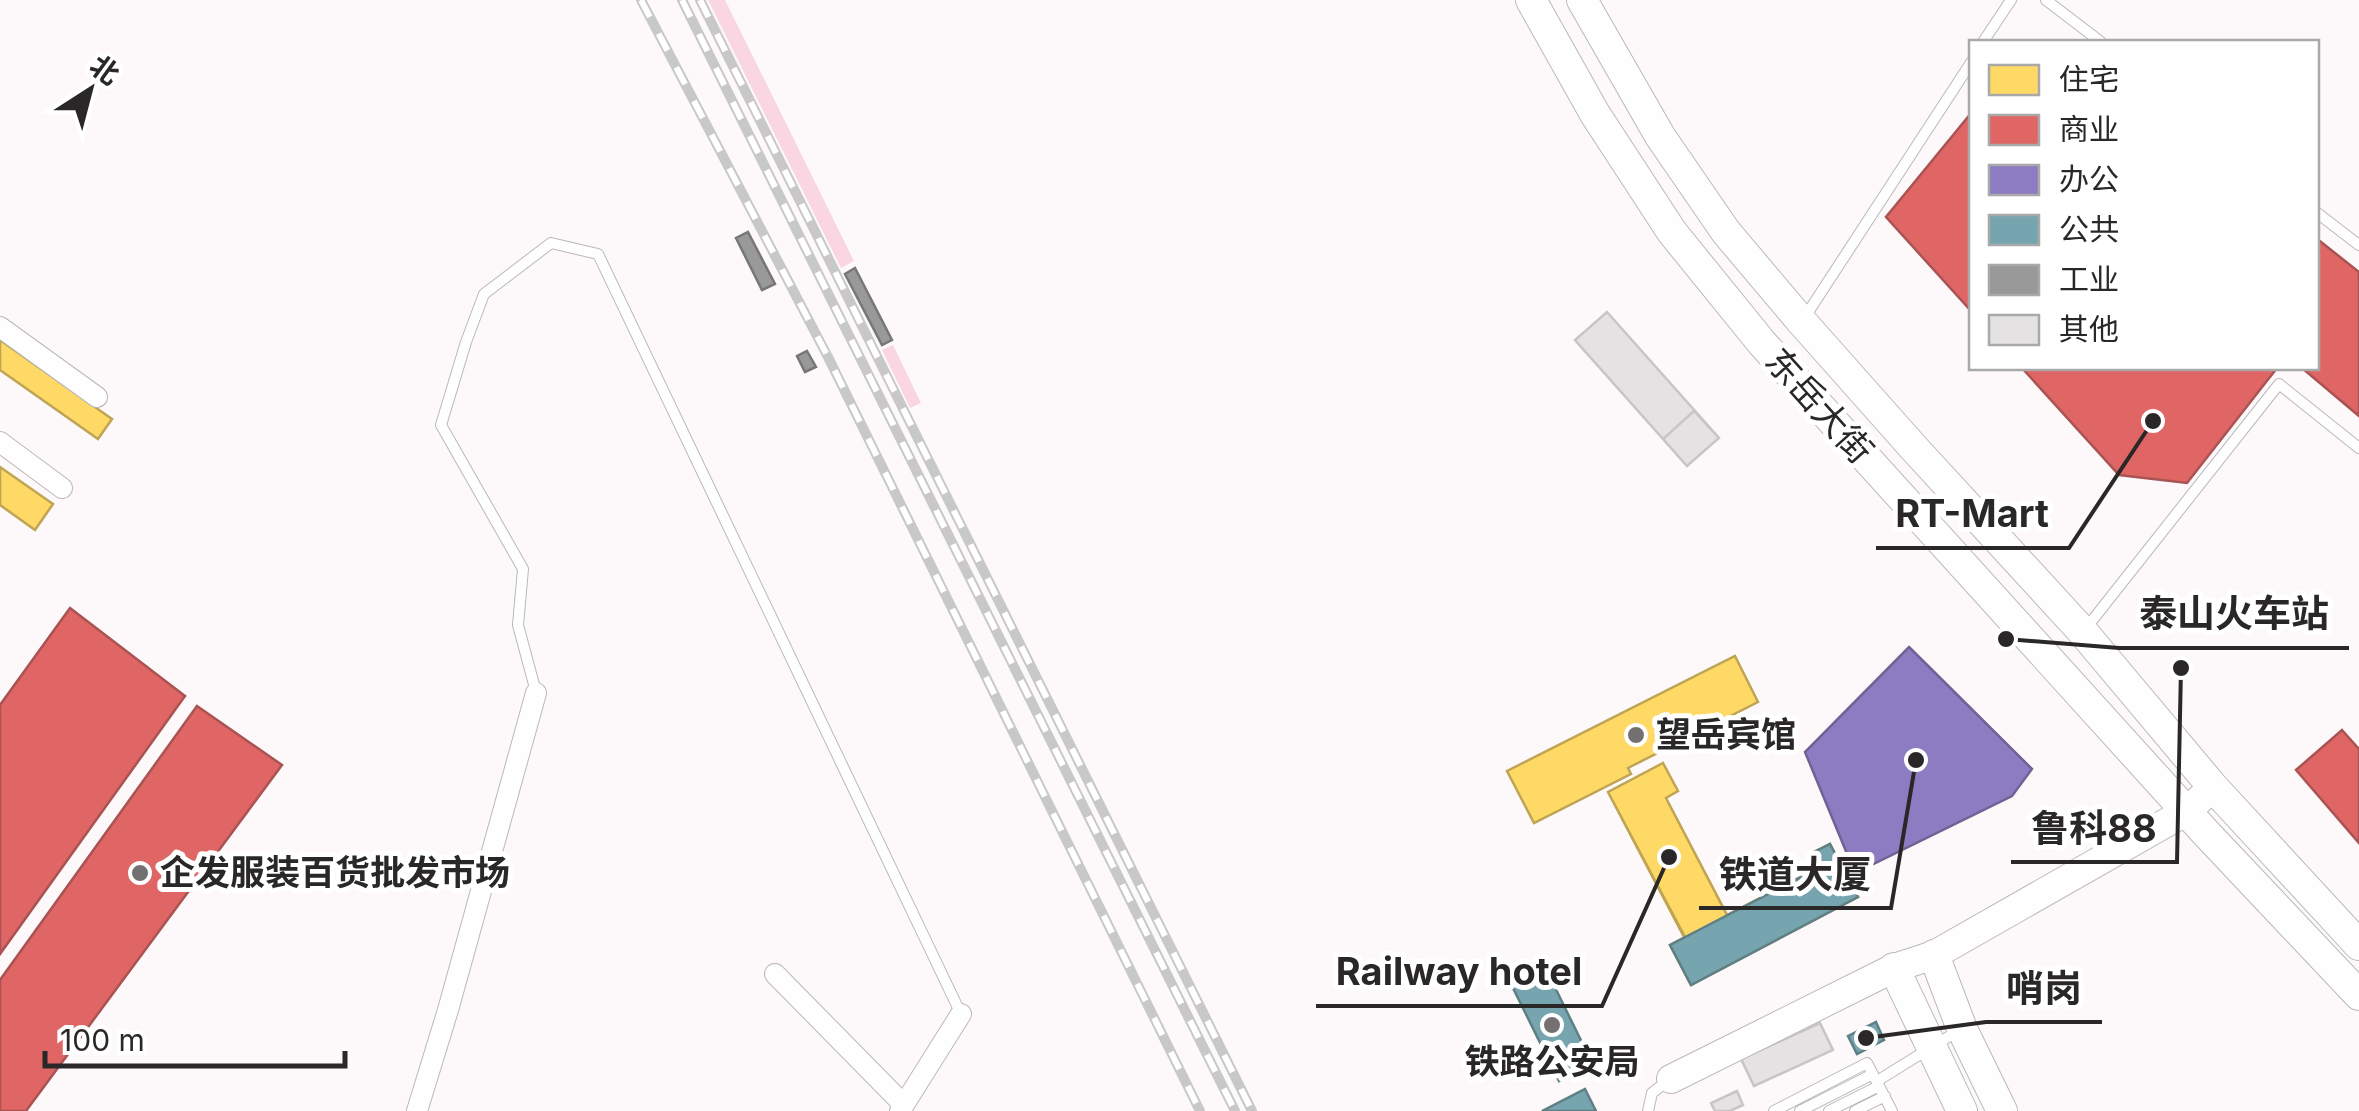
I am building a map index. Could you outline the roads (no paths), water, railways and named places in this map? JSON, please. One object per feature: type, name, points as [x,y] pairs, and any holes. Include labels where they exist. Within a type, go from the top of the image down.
[{"type":"main road","name":"东岳大街","points":[[1531,0],[1595,114],[1672,232],[1762,343],[2205,832],[2359,995]]},
{"type":"main road","points":[[1582,0],[1660,136],[1726,232],[1802,322],[2083,632],[2213,787],[2359,945]]},
{"type":"main road","points":[[1934,955],[1962,1029],[2002,1111]]},
{"type":"main road","points":[[1894,968],[1962,1111]]},
{"type":"street","points":[[0,327],[97,397]]},
{"type":"street","points":[[0,442],[62,488]]},
{"type":"street","points":[[417,1111],[536,693]]},
{"type":"street","points":[[1671,1079],[1894,968],[1934,955],[2187,810],[2213,787]]},
{"type":"street","points":[[775,974],[902,1108],[961,1014]]},
{"type":"lane","points":[[1984,40],[2011,0]]},
{"type":"lane","points":[[2046,0],[2097,40]]},
{"type":"lane","points":[[1802,322],[1969,66]]},
{"type":"lane","points":[[2319,214],[2359,245]]},
{"type":"lane","points":[[536,693],[518,625],[523,569],[440,425],[484,294],[551,243],[598,254],[961,1014]]},
{"type":"lane","points":[[2083,632],[2280,384],[2359,448]]},
{"type":"lane","points":[[1856,1111],[1883,1095],[1930,1046],[1962,1029]]},
{"type":"lane","points":[[1774,1111],[1867,1063],[1883,1095]]},
{"type":"lane","points":[[1648,1111],[1652,1093],[1671,1079]]},
{"type":"lane","points":[[1800,1111],[1883,1095]]},
{"type":"lane","points":[[1829,1111],[1883,1095]]},
{"type":"railway","points":[[641,0],[828,357],[1200,1111]]},
{"type":"railway","points":[[682,0],[1235,1111]]},
{"type":"railway","points":[[700,0],[1252,1111]]},
{"type":"place","name":"RT-Mart","points":[[2153,421]]},
{"type":"place","name":"泰山火车站","points":[[2006,639]]},
{"type":"place","name":"鲁科88","points":[[2181,668]]},
{"type":"place","name":"望岳宾馆","points":[[1636,735]]},
{"type":"place","name":"铁道大厦","points":[[1916,760]]},
{"type":"place","name":"Railway hotel","points":[[1669,857]]},
{"type":"place","name":"企发服装百货批发市场","points":[[140,873]]},
{"type":"place","name":"铁路公安局","points":[[1552,1025]]},
{"type":"place","name":"哨岗","points":[[1866,1038]]}]
